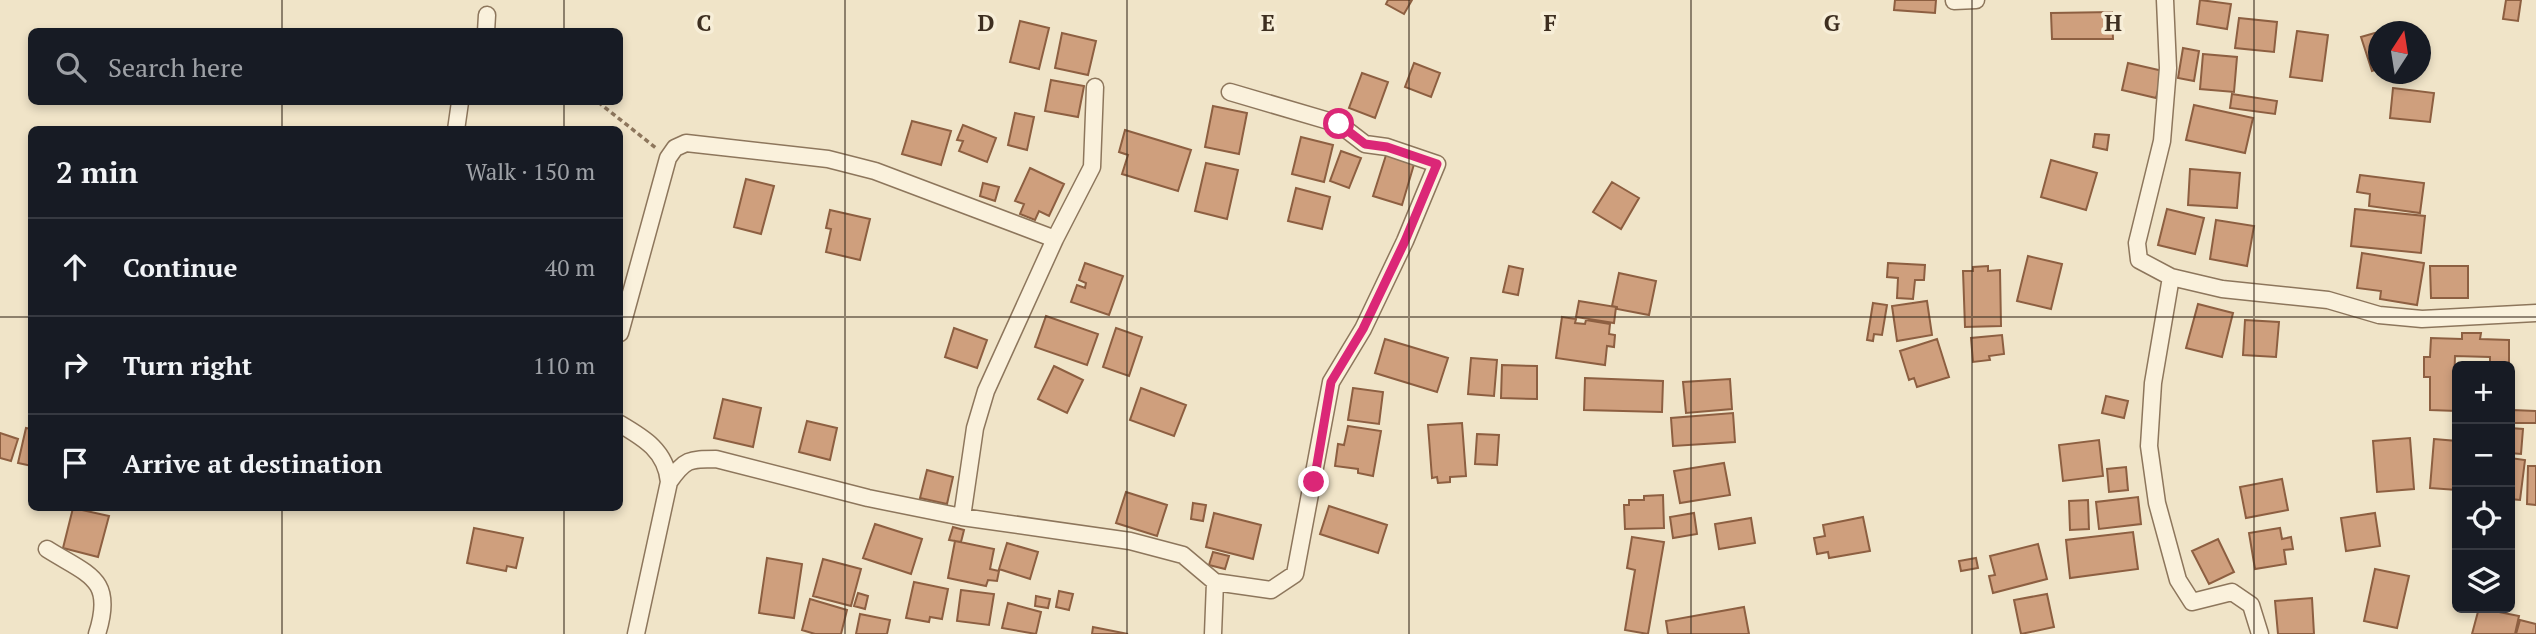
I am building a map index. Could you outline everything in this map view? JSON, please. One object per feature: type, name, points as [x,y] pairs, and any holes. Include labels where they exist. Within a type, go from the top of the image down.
[{"type":"street","points":[[1954,1],[1976,0]]},
{"type":"street","points":[[2165,0],[2168,68],[2162,141],[2136,252],[2138,260],[2171,277],[2222,289],[2328,300],[2379,315],[2422,319],[2536,313]]},
{"type":"street","points":[[962,517],[975,428],[986,391],[1055,239],[1092,167],[1095,87]]},
{"type":"street","points":[[668,482],[681,464],[692,459],[716,459],[868,498],[962,517],[1130,541],[1183,555],[1215,582],[1271,590],[1295,575],[1331,382],[1363,329],[1405,241],[1437,164],[1387,147],[1365,144],[1339,124],[1230,92]]},
{"type":"street","points":[[457,126],[460,105]]},
{"type":"street","points":[[623,322],[668,158],[675,148],[686,143],[828,159],[875,171],[1055,239]]},
{"type":"street","points":[[2171,277],[2153,383],[2149,446],[2157,503],[2178,580],[2192,602],[2232,592],[2251,605],[2260,634]]},
{"type":"street","points":[[623,426],[639,434],[655,448],[664,460],[668,482],[636,634]]},
{"type":"street","points":[[47,550],[95,579],[103,592],[97,634]]},
{"type":"street","points":[[1213,634],[1215,582]]},
{"type":"path","points":[[602,105],[668,158]]},
{"type":"building","points":[[1388,0],[1412,0],[1404,14],[1386,4]]},
{"type":"building","points":[[1895,0],[1936,0],[1935,13],[1894,10]]},
{"type":"building","points":[[2200,0],[2231,4],[2227,29],[2197,24]]},
{"type":"building","points":[[2506,0],[2521,0],[2518,21],[2503,19]]},
{"type":"building","points":[[2112,12],[2113,39],[2052,39],[2051,13]]},
{"type":"building","points":[[2239,18],[2277,22],[2274,52],[2235,48]]},
{"type":"building","points":[[1020,21],[1049,28],[1039,69],[1010,62]]},
{"type":"building","points":[[2297,31],[2328,35],[2322,81],[2290,77]]},
{"type":"building","points":[[1062,33],[1096,41],[1088,75],[1055,68]]},
{"type":"building","points":[[2368,35],[2368,59],[2361,37]]},
{"type":"building","points":[[2183,48],[2199,51],[2194,81],[2178,78]]},
{"type":"building","points":[[2203,54],[2237,57],[2234,92],[2200,89]]},
{"type":"building","points":[[1414,63],[1440,73],[1431,97],[1405,87]]},
{"type":"building","points":[[2128,63],[2163,71],[2156,98],[2122,90]]},
{"type":"building","points":[[1362,73],[1388,82],[1375,118],[1349,108]]},
{"type":"building","points":[[1051,80],[1084,86],[1078,117],[1045,111]]},
{"type":"building","points":[[2393,88],[2434,93],[2430,122],[2390,118]]},
{"type":"building","points":[[2232,94],[2277,101],[2275,114],[2230,108]]},
{"type":"building","points":[[2194,105],[2253,118],[2245,153],[2186,140]]},
{"type":"building","points":[[1213,106],[1247,113],[1239,154],[1205,147]]},
{"type":"building","points":[[1015,113],[1034,117],[1027,150],[1008,145]]},
{"type":"building","points":[[912,121],[951,131],[941,165],[902,154]]},
{"type":"building","points":[[963,125],[996,138],[987,162],[959,151],[963,141],[957,140]]},
{"type":"building","points":[[1125,130],[1191,150],[1178,191],[1122,174],[1128,155],[1119,152]]},
{"type":"building","points":[[2095,134],[2109,135],[2107,150],[2093,147]]},
{"type":"building","points":[[1301,137],[1333,145],[1324,182],[1292,174]]},
{"type":"building","points":[[1341,151],[1361,158],[1349,188],[1330,181]]},
{"type":"building","points":[[1387,152],[1415,161],[1402,205],[1373,196]]},
{"type":"building","points":[[2051,160],[2097,173],[2086,210],[2041,197]]},
{"type":"building","points":[[1206,163],[1238,170],[1227,219],[1195,211]]},
{"type":"building","points":[[1030,168],[1064,184],[1049,216],[1039,211],[1035,220],[1020,214],[1024,204],[1015,201]]},
{"type":"building","points":[[2190,169],[2240,173],[2237,208],[2188,205]]},
{"type":"building","points":[[2360,175],[2424,183],[2420,213],[2369,206],[2370,194],[2357,192]]},
{"type":"building","points":[[746,179],[774,186],[761,234],[734,227]]},
{"type":"building","points":[[1612,182],[1639,198],[1621,229],[1593,212]]},
{"type":"building","points":[[983,183],[999,187],[995,201],[980,196]]},
{"type":"building","points":[[1296,188],[1330,197],[1322,229],[1288,221]]},
{"type":"building","points":[[2167,209],[2204,218],[2195,254],[2158,245]]},
{"type":"building","points":[[2355,209],[2425,216],[2421,253],[2351,246]]},
{"type":"building","points":[[830,210],[870,219],[860,260],[826,252],[831,229],[826,228]]},
{"type":"building","points":[[2216,220],[2254,226],[2247,266],[2210,259]]},
{"type":"building","points":[[2362,253],[2424,263],[2417,305],[2380,299],[2381,291],[2357,288]]},
{"type":"building","points":[[2028,256],[2062,264],[2051,309],[2017,301]]},
{"type":"building","points":[[1085,263],[1123,276],[1109,315],[1071,302],[1077,285],[1085,288],[1086,283],[1079,280]]},
{"type":"building","points":[[1888,263],[1925,265],[1924,280],[1915,280],[1913,299],[1897,298],[1898,278],[1887,277]]},
{"type":"building","points":[[1509,266],[1523,269],[1518,295],[1503,292]]},
{"type":"building","points":[[1988,266],[1988,271],[2000,270],[2001,326],[1965,327],[1963,271]]},
{"type":"building","points":[[2430,266],[2468,266],[2468,298],[2431,298]]},
{"type":"building","points":[[1619,273],[1656,281],[1649,315],[1612,306]]},
{"type":"building","points":[[1579,301],[1616,307],[1614,323],[1576,317]]},
{"type":"building","points":[[1927,301],[1932,335],[1897,341],[1892,306]]},
{"type":"building","points":[[1873,303],[1887,305],[1882,335],[1874,334],[1873,341],[1867,340]]},
{"type":"building","points":[[2198,304],[2233,313],[2222,357],[2186,348]]},
{"type":"building","points":[[1046,316],[1098,334],[1087,365],[1035,347]]},
{"type":"building","points":[[1562,317],[1576,319],[1575,323],[1585,324],[1586,320],[1610,324],[1609,334],[1615,335],[1614,347],[1607,346],[1605,365],[1556,358]]},
{"type":"building","points":[[2245,320],[2279,322],[2276,357],[2243,355]]},
{"type":"building","points":[[954,328],[987,340],[977,368],[945,357]]},
{"type":"building","points":[[1116,328],[1142,337],[1129,376],[1103,367]]},
{"type":"building","points":[[2462,333],[2481,333],[2480,339],[2509,340],[2509,361],[2490,361],[2490,357],[2455,356],[2455,361],[2452,361],[2452,411],[2430,410],[2430,377],[2424,377],[2424,357],[2430,357],[2431,338],[2462,339]]},
{"type":"building","points":[[2002,335],[2004,354],[1989,356],[1990,360],[1973,362],[1971,338]]},
{"type":"building","points":[[1385,339],[1448,358],[1437,392],[1375,373]]},
{"type":"building","points":[[1937,339],[1949,377],[1917,387],[1914,378],[1909,380],[1900,351]]},
{"type":"building","points":[[1471,358],[1497,360],[1494,396],[1468,394]]},
{"type":"building","points":[[1502,365],[1537,366],[1537,399],[1501,398]]},
{"type":"building","points":[[1054,366],[1083,380],[1067,413],[1038,399]]},
{"type":"building","points":[[1585,378],[1663,381],[1662,412],[1584,410]]},
{"type":"building","points":[[1730,379],[1732,409],[1686,413],[1683,382]]},
{"type":"building","points":[[1141,388],[1186,405],[1174,436],[1130,420]]},
{"type":"building","points":[[1353,388],[1383,392],[1379,424],[1348,420]]},
{"type":"building","points":[[2106,396],[2128,401],[2124,418],[2102,413]]},
{"type":"building","points":[[723,399],[761,408],[753,447],[714,438]]},
{"type":"building","points":[[2515,410],[2536,411],[2536,423],[2515,423]]},
{"type":"building","points":[[1733,413],[1735,442],[1673,446],[1671,418]]},
{"type":"building","points":[[807,421],[837,428],[830,460],[799,452]]},
{"type":"building","points":[[1462,423],[1466,476],[1450,477],[1450,482],[1438,483],[1437,477],[1432,478],[1428,425]]},
{"type":"building","points":[[1348,426],[1381,431],[1373,476],[1358,473],[1358,469],[1335,466],[1338,444],[1344,445]]},
{"type":"building","points":[[26,428],[28,428],[28,465],[18,463]]},
{"type":"building","points":[[2515,428],[2523,429],[2521,454],[2515,453]]},
{"type":"building","points":[[0,433],[18,439],[11,461],[0,458]]},
{"type":"building","points":[[1477,434],[1499,435],[1497,465],[1475,464]]},
{"type":"building","points":[[2410,438],[2414,489],[2377,492],[2373,441]]},
{"type":"building","points":[[2434,439],[2452,441],[2452,490],[2430,488]]},
{"type":"building","points":[[2099,440],[2103,476],[2063,481],[2059,445]]},
{"type":"building","points":[[2515,459],[2525,460],[2520,500],[2515,500]]},
{"type":"building","points":[[1724,463],[1730,495],[1680,503],[1674,471]]},
{"type":"building","points":[[2528,466],[2536,466],[2536,505],[2527,504]]},
{"type":"building","points":[[2126,467],[2128,490],[2109,492],[2107,469]]},
{"type":"building","points":[[927,470],[953,477],[947,504],[920,498]]},
{"type":"building","points":[[2282,479],[2288,510],[2246,518],[2240,487]]},
{"type":"building","points":[[1126,492],[1167,505],[1157,536],[1116,523]]},
{"type":"building","points":[[1663,495],[1664,528],[1625,529],[1624,505],[1629,505],[1629,500],[1644,500],[1644,496]]},
{"type":"building","points":[[2138,497],[2141,524],[2099,529],[2096,502]]},
{"type":"building","points":[[2088,500],[2089,529],[2070,530],[2069,501]]},
{"type":"building","points":[[1193,503],[1206,505],[1203,521],[1191,519]]},
{"type":"building","points":[[1329,506],[1387,525],[1378,553],[1320,534]]},
{"type":"building","points":[[72,511],[109,516],[98,557],[63,548]]},
{"type":"building","points":[[1214,513],[1261,525],[1253,559],[1206,547]]},
{"type":"building","points":[[1694,513],[1697,534],[1673,538],[1670,517]]},
{"type":"building","points":[[2375,513],[2380,546],[2346,551],[2341,518]]},
{"type":"building","points":[[1863,517],[1870,551],[1829,558],[1828,552],[1817,554],[1814,538],[1825,536],[1823,525]]},
{"type":"building","points":[[1751,518],[1755,543],[1719,549],[1715,524]]},
{"type":"building","points":[[875,524],[922,539],[911,574],[863,558]]},
{"type":"building","points":[[953,527],[964,530],[961,542],[949,540]]},
{"type":"building","points":[[474,528],[523,538],[516,568],[507,566],[506,571],[467,563]]},
{"type":"building","points":[[2280,528],[2282,539],[2291,537],[2293,549],[2284,550],[2286,564],[2255,569],[2249,533]]},
{"type":"building","points":[[2133,532],[2138,569],[2070,578],[2066,540]]},
{"type":"building","points":[[1632,537],[1664,542],[1648,634],[1625,630],[1635,570],[1627,568]]},
{"type":"building","points":[[2218,539],[2234,572],[2209,584],[2192,551]]},
{"type":"building","points":[[955,541],[994,549],[990,569],[999,571],[997,581],[988,580],[986,586],[948,578]]},
{"type":"building","points":[[1007,543],[1038,552],[1030,579],[999,569]]},
{"type":"building","points":[[2038,544],[2047,579],[1993,593],[1989,576],[1995,575],[1990,556]]},
{"type":"building","points":[[1213,552],[1229,556],[1225,569],[1209,565]]},
{"type":"building","points":[[767,558],[802,564],[794,618],[759,613]]},
{"type":"building","points":[[1976,558],[1978,568],[1961,571],[1959,561]]},
{"type":"building","points":[[823,559],[861,569],[851,606],[813,596]]},
{"type":"building","points":[[2375,569],[2409,576],[2397,628],[2364,621]]},
{"type":"building","points":[[914,582],[948,589],[942,619],[930,617],[929,622],[906,618]]},
{"type":"building","points":[[961,590],[994,594],[989,625],[957,621]]},
{"type":"building","points":[[1059,591],[1073,594],[1069,610],[1056,607]]},
{"type":"building","points":[[858,593],[868,596],[865,609],[854,606]]},
{"type":"building","points":[[2047,594],[2054,627],[2021,634],[2014,600]]},
{"type":"building","points":[[1036,596],[1050,599],[1048,608],[1035,606]]},
{"type":"building","points":[[2312,598],[2314,634],[2278,634],[2275,601]]},
{"type":"building","points":[[810,599],[847,610],[841,634],[815,634],[802,630]]},
{"type":"building","points":[[1008,603],[1041,612],[1036,634],[1002,628]]},
{"type":"building","points":[[1744,607],[1749,634],[1668,634],[1666,621]]},
{"type":"building","points":[[2478,613],[2519,616],[2515,634],[2472,634]]},
{"type":"building","points":[[860,614],[890,620],[887,634],[856,634]]},
{"type":"building","points":[[2520,620],[2536,624],[2536,634],[2516,634]]},
{"type":"building","points":[[1093,627],[1128,634],[1092,634]]},
{"type":"route","points":[[1314,482],[1331,382],[1363,329],[1405,241],[1437,164],[1387,147],[1365,144],[1339,124]]}]
